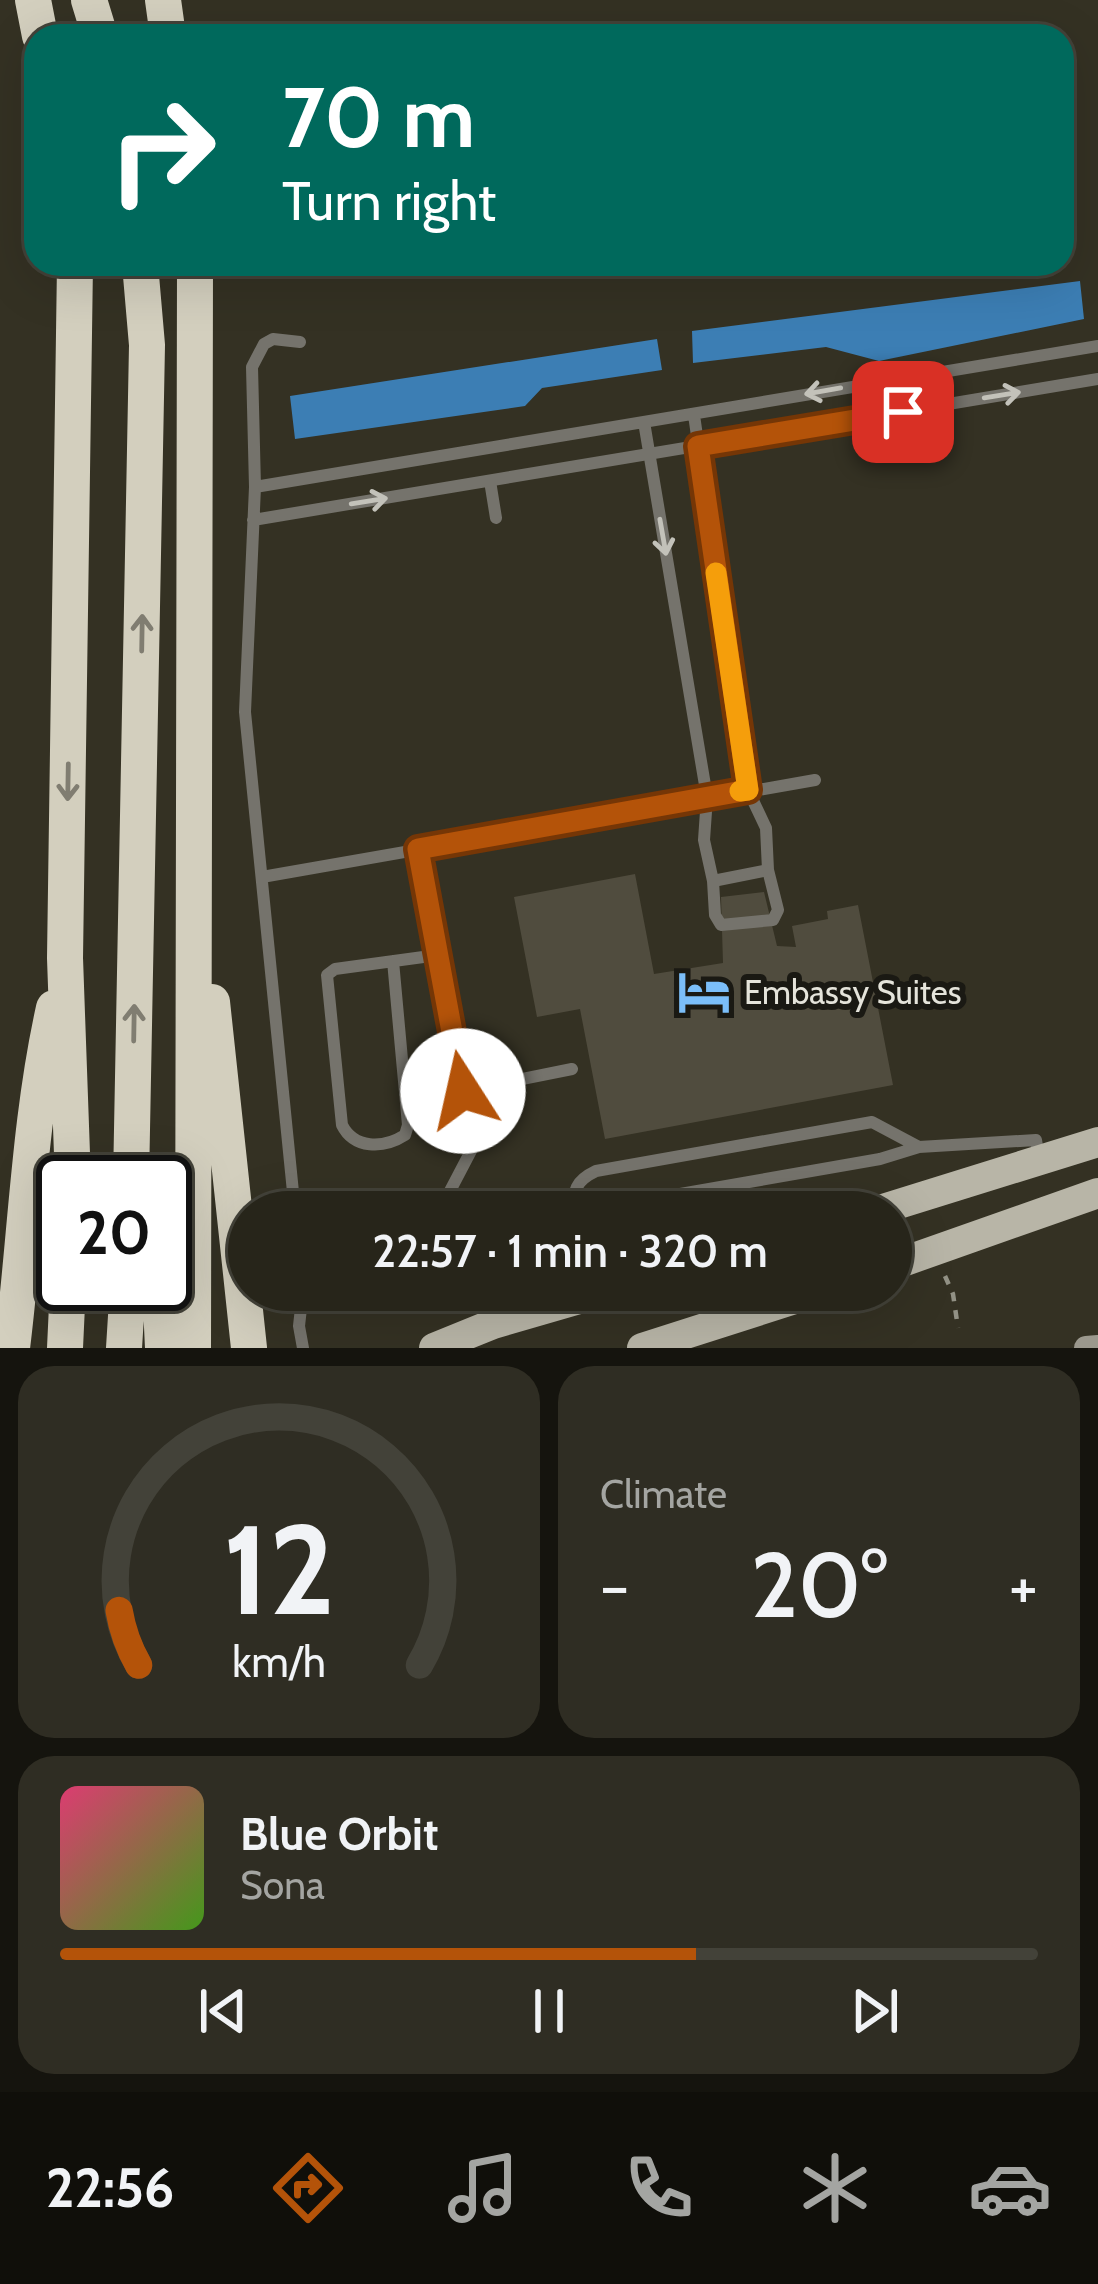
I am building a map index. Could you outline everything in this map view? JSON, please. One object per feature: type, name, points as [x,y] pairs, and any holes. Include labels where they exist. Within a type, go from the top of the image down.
[{"type":"highway","points":[[72,1155],[65,958],[75,276]]},
{"type":"highway","points":[[131,1155],[147,345],[141,276]]},
{"type":"highway","points":[[193,1348],[196,276]]},
{"type":"highway","points":[[192,820],[249,1348]]},
{"type":"highway","points":[[12,1348],[37,1083],[65,958]]},
{"type":"highway","points":[[132,1086],[144,1155]]},
{"type":"highway","points":[[65,1348],[67,1311]]},
{"type":"highway","points":[[124,1348],[126,1311]]},
{"type":"highway","points":[[161,1311],[163,1348]]},
{"type":"main road","points":[[912,1200],[1098,1142]]},
{"type":"main road","points":[[912,1258],[1098,1192]]},
{"type":"main road","points":[[434,1348],[538,1311]]},
{"type":"main road","points":[[642,1348],[758,1311]]},
{"type":"street","points":[[1086,1348],[1098,1347]]},
{"type":"lane","points":[[293,1191],[245,712],[256,352],[273,339],[300,342]]},
{"type":"lane","points":[[255,488],[1098,346]]},
{"type":"lane","points":[[253,520],[1098,379]]},
{"type":"lane","points":[[644,422],[707,797],[704,840],[715,915],[721,925],[773,920],[778,910],[768,870],[766,828],[748,790],[694,415]]},
{"type":"lane","points":[[490,481],[496,518]]},
{"type":"lane","points":[[262,878],[815,780]]},
{"type":"lane","points":[[418,849],[473,1147],[450,1191]]},
{"type":"lane","points":[[713,880],[768,870]]},
{"type":"lane","points":[[394,961],[408,1125],[405,1136],[395,1142],[360,1145],[348,1138],[341,1125],[324,984],[334,969],[394,961],[438,956]]},
{"type":"lane","points":[[463,1091],[572,1070]]},
{"type":"lane","points":[[573,1191],[582,1178],[596,1171],[872,1122],[919,1147]]},
{"type":"lane","points":[[699,1191],[880,1160],[919,1147],[1036,1141],[1040,1160]]},
{"type":"lane","points":[[301,1311],[303,1348]]},
{"type":"path","points":[[943,1272],[953,1294],[958,1328]]},
{"type":"water","points":[[1080,281],[1084,319],[879,361],[826,347],[693,363],[692,331]]},
{"type":"water","points":[[657,339],[662,370],[542,388],[525,406],[295,439],[290,396]]},
{"type":"building","name":"Embassy Suites","points":[[635,874],[654,974],[723,963],[721,897],[764,892],[777,946],[796,947],[792,926],[828,919],[827,911],[858,905],[893,1085],[605,1139],[580,1009],[537,1017],[514,897]]},
{"type":"slow traffic","points":[[716,573],[748,790],[740,791]]},
{"type":"place","name":"Embassy Suites","points":[[704,992]]},
{"type":"route","points":[[463,1091],[418,849],[748,790],[698,446],[903,412]]}]
